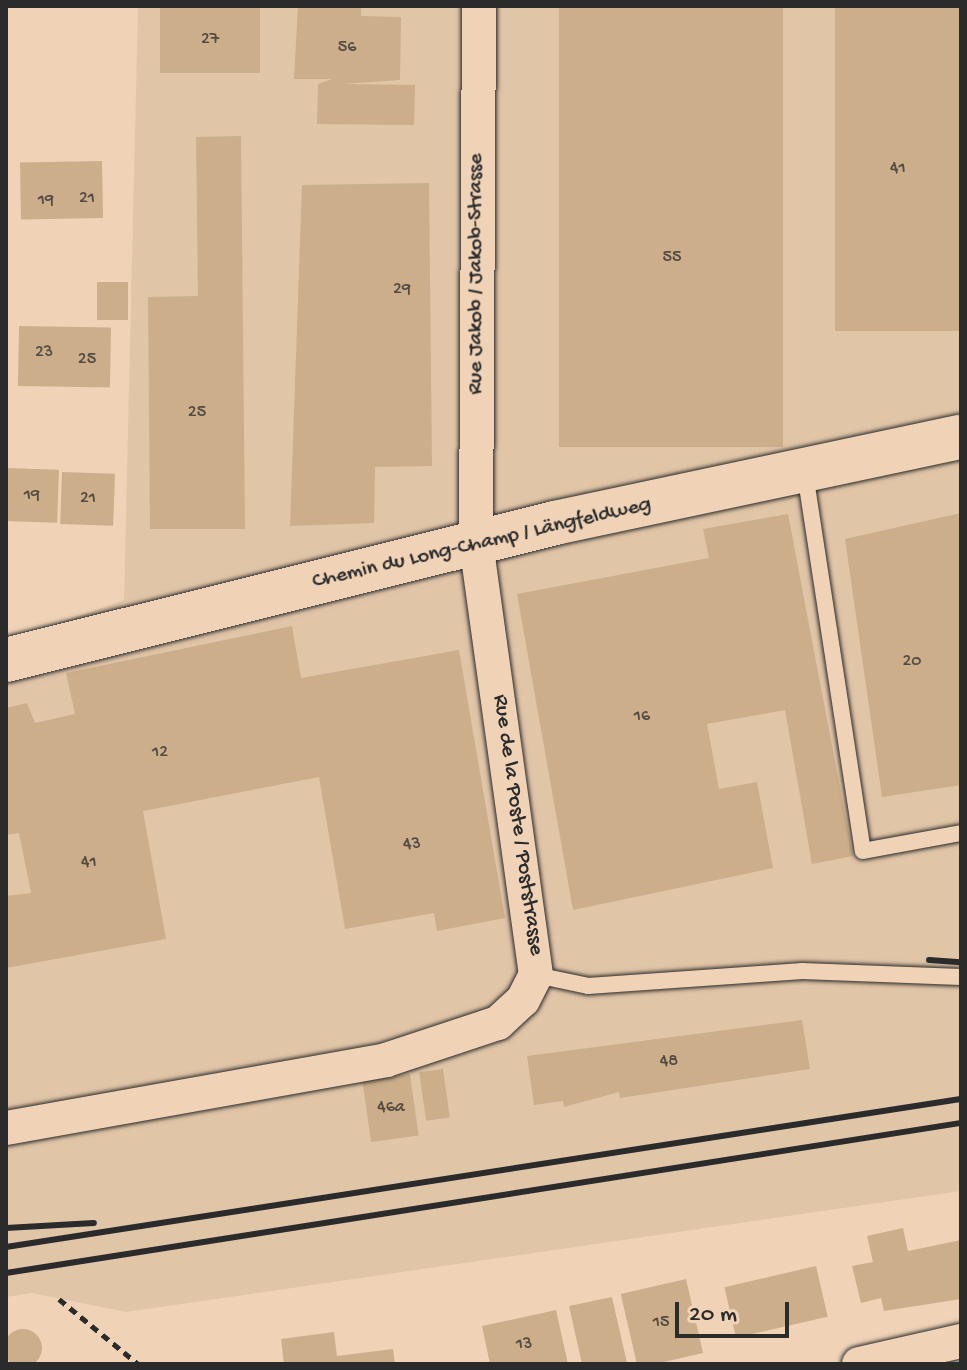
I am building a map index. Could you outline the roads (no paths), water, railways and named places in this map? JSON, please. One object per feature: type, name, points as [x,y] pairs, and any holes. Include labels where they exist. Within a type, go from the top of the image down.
[{"type":"main road","name":"Chemin du Long-Champ / Längfeldweg","points":[[6,660],[476,542],[961,437]]},
{"type":"street","name":"Rue Jakob / Jakob-Strasse","points":[[476,542],[479,6]]},
{"type":"street","name":"Rue de la Poste / Poststrasse","points":[[6,1128],[386,1060],[498,1023],[523,1000],[536,975],[476,542]]},
{"type":"street","points":[[859,1364],[961,1341]]},
{"type":"lane","points":[[805,472],[863,851],[961,833]]},
{"type":"lane","points":[[536,975],[588,986],[802,971],[961,977]]},
{"type":"railway","points":[[929,960],[961,962]]},
{"type":"railway","points":[[6,1247],[961,1099]]},
{"type":"railway","points":[[6,1273],[961,1123]]},
{"type":"railway","points":[[6,1228],[94,1223]]}]
